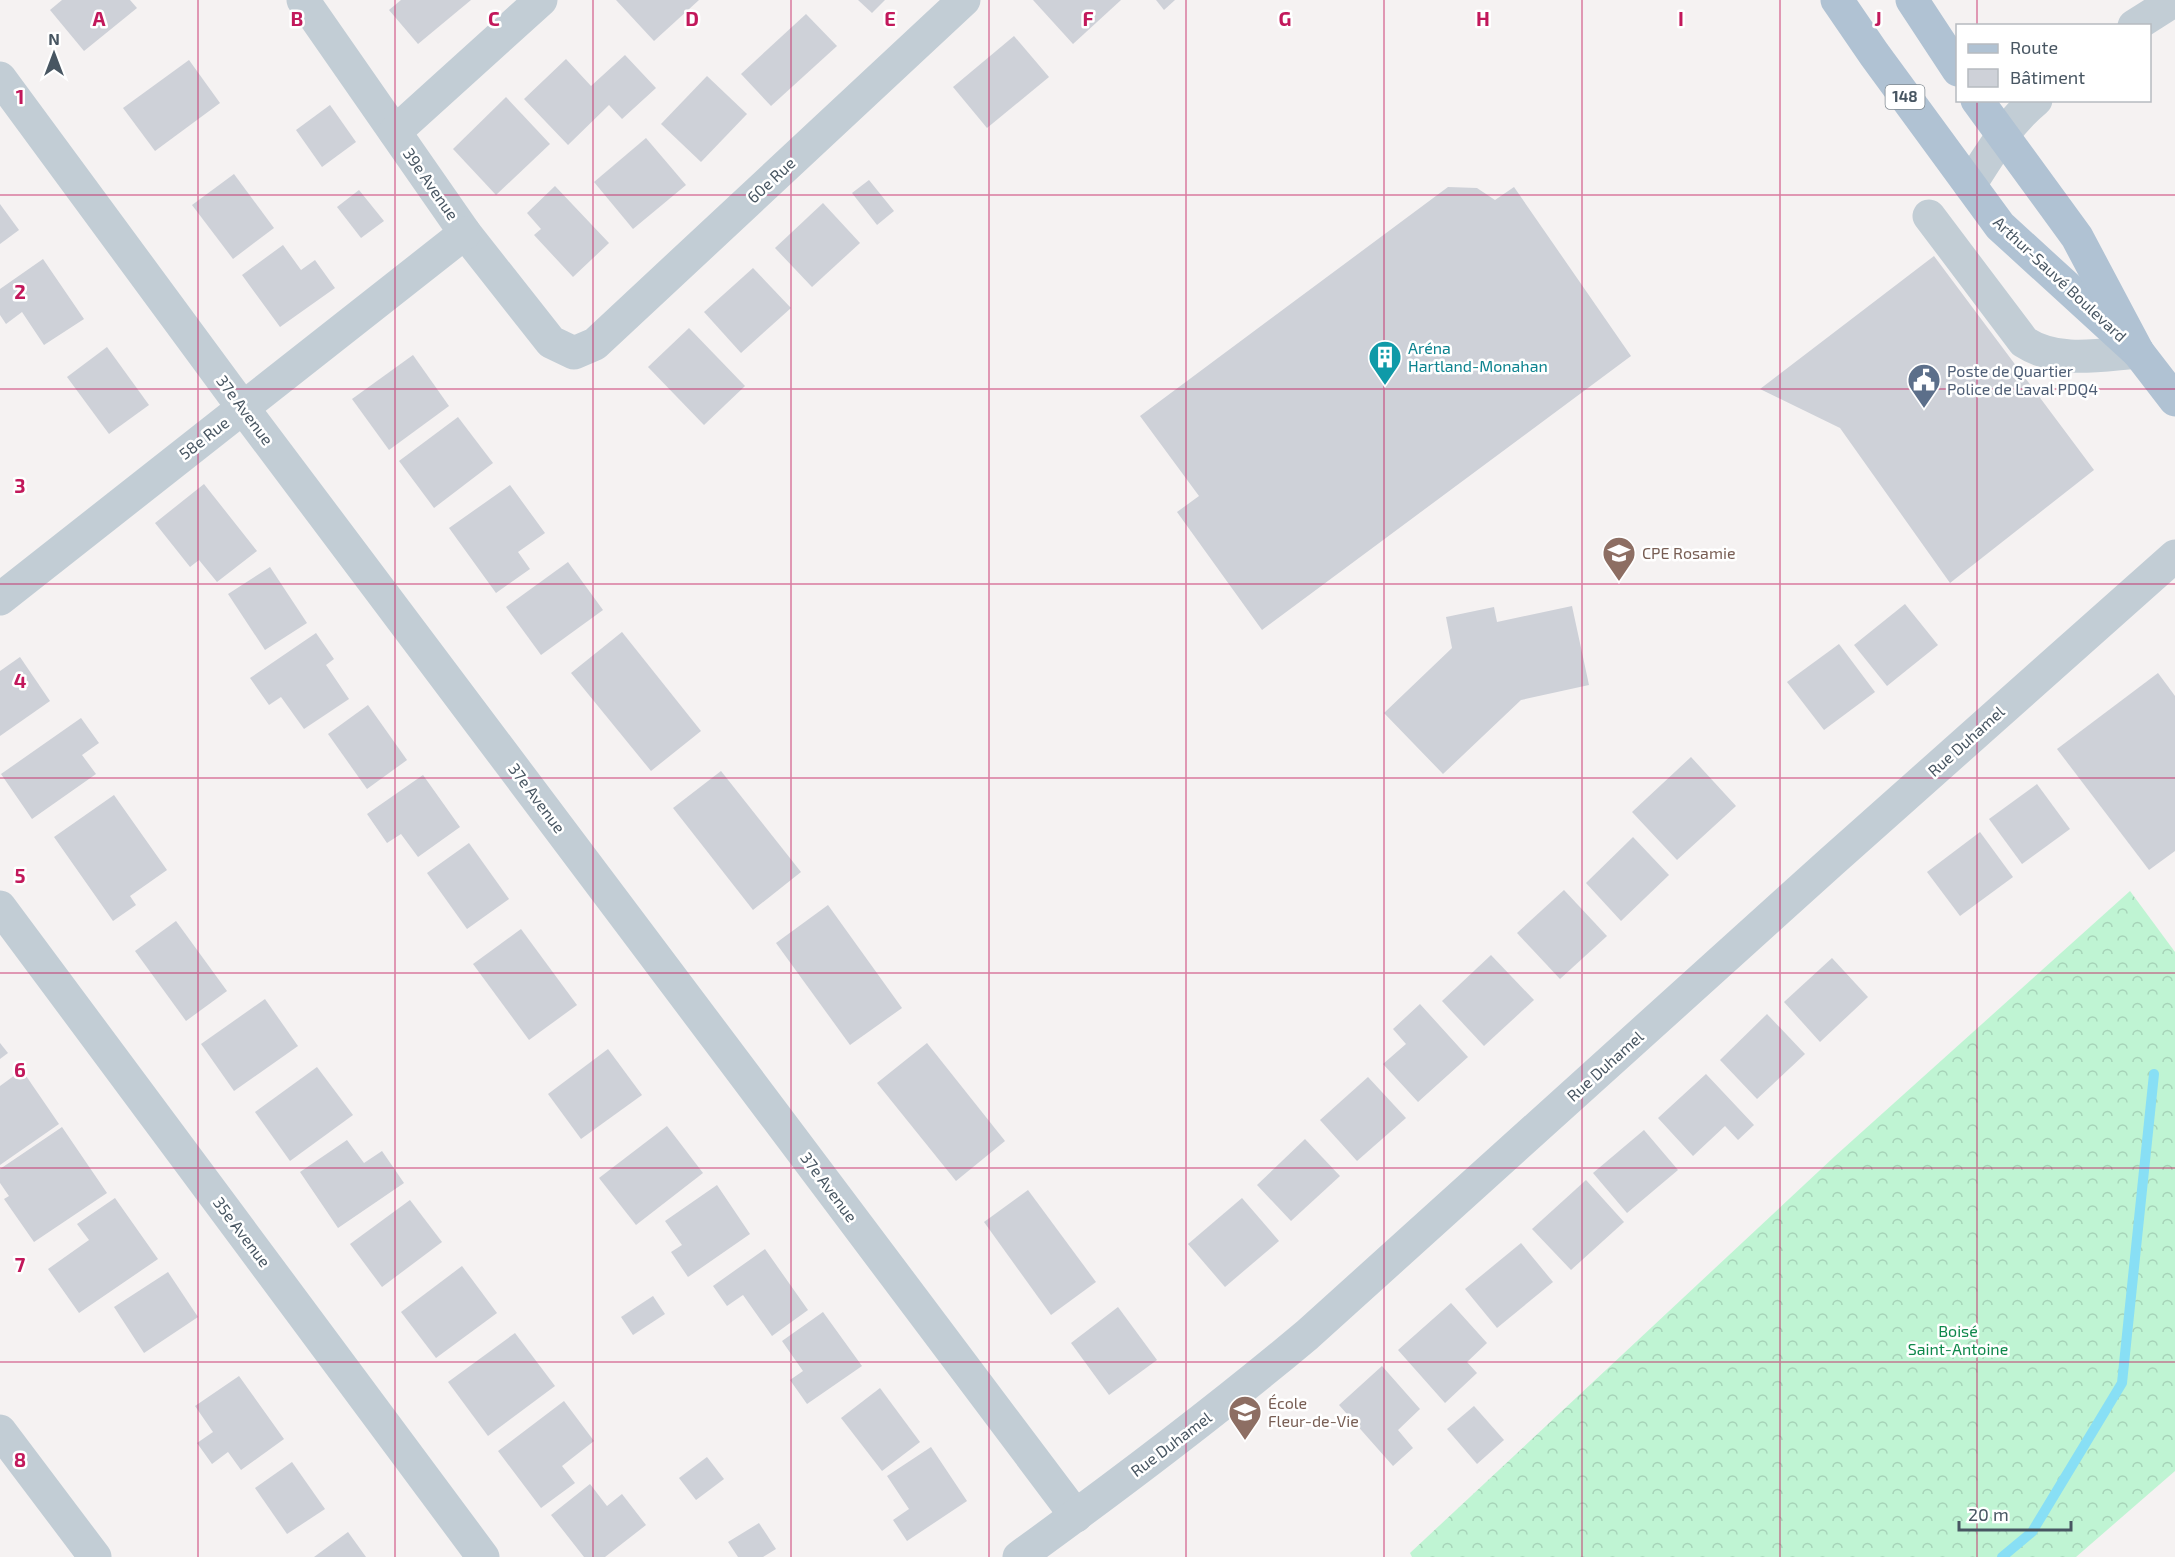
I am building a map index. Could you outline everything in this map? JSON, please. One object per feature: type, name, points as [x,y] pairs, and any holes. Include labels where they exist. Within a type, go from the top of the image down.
[{"type":"main road","name":"Arthur-Sauvé Boulevard","points":[[1837,0],[2000,226],[2138,352]]},
{"type":"main road","points":[[1912,0],[1956,67]]},
{"type":"main road","name":"Arthur-Sauvé Boulevard","points":[[1978,102],[2077,237],[2138,352],[2175,400]]},
{"type":"street","name":"39e Avenue","points":[[303,0],[465,233],[551,342],[574,353]]},
{"type":"street","points":[[395,132],[541,0]]},
{"type":"street","name":"60e Rue","points":[[574,353],[595,344],[964,0]]},
{"type":"street","points":[[2137,24],[2175,0]]},
{"type":"street","name":"37e Avenue","points":[[0,78],[243,408],[1076,1516]]},
{"type":"street","points":[[1970,185],[2001,135],[2021,112],[2034,102]]},
{"type":"street","points":[[1929,216],[2024,342],[2034,349],[2047,354],[2069,357],[2138,352]]},
{"type":"street","name":"58e Rue","points":[[0,599],[465,233]]},
{"type":"street","name":"Rue Duhamel","points":[[1019,1557],[1244,1388],[1307,1335],[1822,870],[2175,556]]},
{"type":"street","name":"35e Avenue","points":[[0,907],[483,1557]]},
{"type":"street","points":[[0,1431],[95,1557]]},
{"type":"green space","name":"Boisé Saint-Antoine","points":[[2130,891],[2175,952],[2175,1471],[2076,1557],[1412,1557],[1410,1553],[1834,1157]]},
{"type":"building","points":[[62,0],[130,0],[137,8],[84,51],[50,10]]},
{"type":"building","points":[[401,0],[471,0],[418,44],[389,10]]},
{"type":"building","points":[[616,0],[699,0],[654,41]]},
{"type":"building","points":[[858,0],[885,0],[872,13]]},
{"type":"building","points":[[1033,0],[1121,0],[1073,44]]},
{"type":"building","points":[[1156,0],[1175,0],[1164,10]]},
{"type":"building","points":[[806,14],[837,46],[771,106],[741,74]]},
{"type":"building","points":[[1014,36],[1049,77],[987,128],[953,87]]},
{"type":"building","points":[[625,55],[656,88],[622,119],[609,105],[568,145],[524,99],[566,59],[591,86]]},
{"type":"building","points":[[189,60],[220,103],[155,151],[123,108]]},
{"type":"building","points":[[707,76],[747,114],[701,162],[661,124]]},
{"type":"building","points":[[506,97],[550,144],[496,195],[453,149]]},
{"type":"building","points":[[330,105],[356,142],[322,167],[296,130]]},
{"type":"building","points":[[646,138],[686,185],[633,229],[594,182]]},
{"type":"building","points":[[234,174],[274,228],[233,259],[192,205]]},
{"type":"building","points":[[869,180],[894,211],[877,225],[852,193]]},
{"type":"building","points":[[555,186],[609,243],[573,277],[534,235],[541,229],[527,213]]},
{"type":"building","name":"Aréna Hartland-Monahan","points":[[1448,187],[1477,188],[1495,200],[1514,187],[1631,356],[1262,630],[1177,512],[1199,496],[1140,416]]},
{"type":"building","points":[[359,190],[384,221],[361,238],[337,207]]},
{"type":"building","points":[[823,203],[860,243],[812,287],[775,248]]},
{"type":"building","points":[[0,204],[19,230],[0,244]]},
{"type":"building","points":[[283,245],[301,270],[315,260],[335,288],[280,327],[242,275]]},
{"type":"building","name":"Poste de Quartier Police de Laval PDQ4","points":[[1934,256],[2094,470],[1950,583],[1840,428],[1760,389]]},
{"type":"building","points":[[43,259],[84,319],[44,345],[22,312],[6,324],[0,315],[0,289]]},
{"type":"building","points":[[753,268],[791,308],[741,353],[704,312]]},
{"type":"building","points":[[689,328],[745,386],[704,425],[648,367]]},
{"type":"building","points":[[107,347],[149,405],[109,434],[67,377]]},
{"type":"building","points":[[413,355],[449,406],[389,450],[352,399]]},
{"type":"building","points":[[458,417],[493,463],[434,508],[399,461]]},
{"type":"building","points":[[204,484],[257,551],[217,582],[199,560],[190,567],[155,523]]},
{"type":"building","points":[[510,485],[545,533],[518,552],[530,569],[496,593],[449,528]]},
{"type":"building","points":[[568,562],[603,610],[541,655],[506,607]]},
{"type":"building","points":[[270,567],[307,623],[265,650],[228,594]]},
{"type":"building","points":[[1905,604],[1938,645],[1887,686],[1854,645]]},
{"type":"building","points":[[1572,606],[1589,685],[1521,700],[1443,774],[1384,713],[1452,648],[1446,617],[1494,607],[1497,622]]},
{"type":"building","points":[[622,632],[701,731],[651,771],[571,673]]},
{"type":"building","points":[[316,633],[334,659],[326,665],[349,699],[304,729],[281,697],[269,705],[250,678]]},
{"type":"building","points":[[1839,644],[1875,692],[1824,730],[1787,682]]},
{"type":"building","points":[[20,657],[50,701],[0,736],[0,671]]},
{"type":"building","points":[[2158,673],[2175,696],[2175,851],[2149,870],[2057,749]]},
{"type":"building","points":[[368,705],[407,760],[367,789],[328,734]]},
{"type":"building","points":[[81,718],[99,743],[82,755],[96,774],[32,819],[1,774]]},
{"type":"building","points":[[1691,757],[1736,806],[1677,860],[1632,812]]},
{"type":"building","points":[[721,771],[801,872],[753,910],[673,808]]},
{"type":"building","points":[[423,775],[460,827],[418,857],[401,834],[387,843],[367,814]]},
{"type":"building","points":[[2037,784],[2070,829],[2022,864],[1989,819]]},
{"type":"building","points":[[114,795],[167,870],[130,896],[136,905],[113,921],[54,837]]},
{"type":"building","points":[[1980,832],[2013,877],[1960,916],[1927,872]]},
{"type":"building","points":[[1633,837],[1669,875],[1621,921],[1586,883]]},
{"type":"building","points":[[469,843],[509,899],[467,929],[427,873]]},
{"type":"building","points":[[1564,890],[1607,936],[1560,979],[1517,933]]},
{"type":"building","points":[[828,905],[902,1008],[850,1045],[776,943]]},
{"type":"building","points":[[176,921],[227,991],[186,1021],[135,951]]},
{"type":"building","points":[[521,929],[577,1005],[529,1040],[473,964]]},
{"type":"building","points":[[1491,955],[1534,1000],[1484,1046],[1442,1001]]},
{"type":"building","points":[[1832,958],[1868,997],[1820,1042],[1784,1002]]},
{"type":"building","points":[[265,999],[298,1046],[234,1091],[201,1044]]},
{"type":"building","points":[[1420,1004],[1468,1057],[1418,1102],[1383,1064],[1406,1044],[1393,1029]]},
{"type":"building","points":[[1767,1014],[1805,1054],[1757,1099],[1720,1060]]},
{"type":"building","points":[[0,1043],[8,1053],[0,1059]]},
{"type":"building","points":[[927,1043],[1005,1141],[956,1181],[877,1083]]},
{"type":"building","points":[[608,1049],[642,1095],[581,1139],[548,1094]]},
{"type":"building","points":[[317,1067],[353,1115],[290,1161],[255,1112]]},
{"type":"building","points":[[22,1070],[59,1124],[0,1165],[0,1086]]},
{"type":"building","points":[[1706,1074],[1754,1125],[1738,1140],[1725,1126],[1693,1156],[1658,1118]]},
{"type":"building","points":[[1368,1077],[1406,1118],[1357,1161],[1320,1120]]},
{"type":"building","points":[[667,1126],[703,1173],[636,1225],[599,1178]]},
{"type":"building","points":[[62,1127],[107,1193],[34,1242],[4,1199],[9,1196],[0,1183],[0,1169]]},
{"type":"building","points":[[1644,1130],[1678,1170],[1627,1213],[1593,1173]]},
{"type":"building","points":[[1305,1139],[1340,1176],[1291,1221],[1257,1185]]},
{"type":"building","points":[[347,1140],[364,1163],[382,1151],[404,1183],[338,1228],[300,1172]]},
{"type":"building","points":[[1586,1180],[1624,1222],[1571,1270],[1532,1229]]},
{"type":"building","points":[[717,1185],[750,1234],[688,1277],[671,1252],[682,1245],[665,1221]]},
{"type":"building","points":[[1028,1190],[1096,1282],[1051,1315],[984,1222]]},
{"type":"building","points":[[115,1198],[158,1259],[79,1313],[48,1269],[89,1240],[77,1224]]},
{"type":"building","points":[[1242,1198],[1279,1241],[1225,1287],[1188,1244]]},
{"type":"building","points":[[410,1200],[442,1242],[382,1287],[350,1244]]},
{"type":"building","points":[[1521,1243],[1553,1282],[1497,1328],[1465,1289]]},
{"type":"building","points":[[765,1249],[808,1310],[772,1336],[743,1295],[727,1306],[713,1286]]},
{"type":"building","points":[[462,1266],[497,1313],[436,1358],[401,1312]]},
{"type":"building","points":[[168,1272],[198,1317],[144,1353],[114,1307]]},
{"type":"building","points":[[653,1296],[665,1314],[633,1335],[621,1317]]},
{"type":"building","points":[[1451,1303],[1487,1343],[1467,1362],[1477,1373],[1445,1403],[1398,1350]]},
{"type":"building","points":[[1118,1307],[1157,1360],[1109,1395],[1071,1343]]},
{"type":"building","points":[[823,1312],[862,1366],[807,1404],[790,1380],[803,1371],[782,1341]]},
{"type":"building","points":[[515,1333],[555,1386],[488,1436],[448,1382]]},
{"type":"building","points":[[1382,1366],[1420,1409],[1398,1430],[1413,1448],[1393,1466],[1339,1405]]},
{"type":"building","points":[[239,1376],[284,1439],[241,1470],[228,1452],[212,1464],[197,1443],[213,1432],[195,1406]]},
{"type":"building","points":[[880,1388],[920,1442],[882,1471],[841,1418]]},
{"type":"building","points":[[564,1401],[594,1441],[562,1466],[575,1483],[541,1508],[498,1451]]},
{"type":"building","points":[[1474,1406],[1504,1440],[1477,1464],[1447,1429]]},
{"type":"building","points":[[931,1447],[967,1501],[907,1541],[893,1520],[909,1509],[887,1476]]},
{"type":"building","points":[[707,1457],[724,1479],[696,1500],[679,1478]]},
{"type":"building","points":[[292,1462],[325,1509],[287,1534],[255,1488]]},
{"type":"building","points":[[590,1484],[607,1506],[622,1494],[646,1525],[605,1557],[584,1557],[551,1515]]},
{"type":"building","points":[[759,1523],[776,1549],[763,1557],[738,1557],[728,1542]]},
{"type":"building","points":[[348,1532],[366,1557],[314,1557]]},
{"type":"waterway","points":[[2002,1557],[2032,1532],[2122,1383],[2154,1074]]},
{"type":"place","name":"Aréna Hartland-Monahan","points":[[1385,386]]},
{"type":"place","name":"Poste de Quartier Police de Laval PDQ4","points":[[1924,409]]},
{"type":"place","name":"CPE Rosamie","points":[[1619,582]]},
{"type":"place","name":"École Fleur-de-Vie","points":[[1245,1441]]}]
